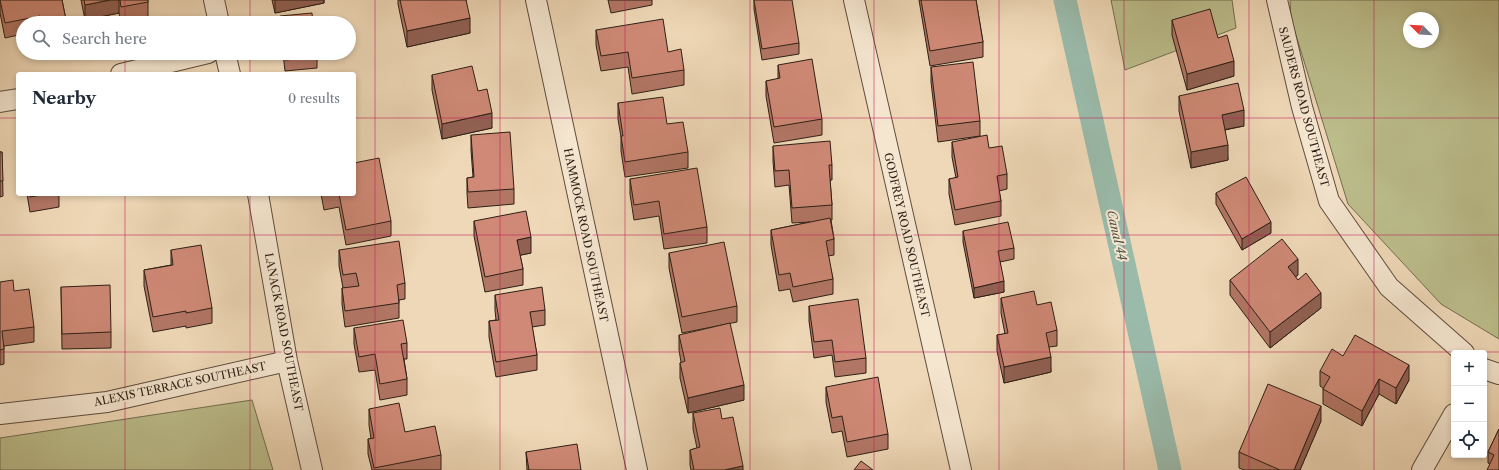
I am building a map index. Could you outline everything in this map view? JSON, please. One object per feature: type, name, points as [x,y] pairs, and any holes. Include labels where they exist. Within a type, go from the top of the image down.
[{"type":"street","points":[[214,0],[217,16]]},
{"type":"street","name":"HAMMOCK ROAD SOUTHEAST","points":[[536,0],[637,470]]},
{"type":"street","name":"GODFREY ROAD SOUTHEAST","points":[[854,0],[961,470]]},
{"type":"street","name":"SAUDERS ROAD SOUTHEAST","points":[[1277,0],[1302,107],[1329,201],[1389,287],[1461,350]]},
{"type":"street","points":[[129,72],[179,60]]},
{"type":"street","points":[[227,60],[230,72]]},
{"type":"street","points":[[0,102],[16,99]]},
{"type":"street","name":"LANACK ROAD SOUTHEAST","points":[[258,196],[287,361],[312,470]]},
{"type":"street","name":"ALEXIS TERRACE SOUTHEAST","points":[[0,414],[107,402],[287,361]]},
{"type":"street","points":[[1487,370],[1499,374]]},
{"type":"street","points":[[1422,470],[1451,419]]},
{"type":"green space","points":[[1111,0],[1232,0],[1236,28],[1125,70]]},
{"type":"green space","points":[[1290,0],[1499,0],[1499,339],[1441,304],[1348,204],[1291,19]]},
{"type":"green space","points":[[252,400],[273,470],[0,470],[0,438]]},
{"type":"building","points":[[0,0],[62,0],[65,16],[16,16],[16,21],[5,23]]},
{"type":"building","points":[[84,0],[110,0],[85,5]]},
{"type":"building","points":[[120,0],[148,0],[148,2],[121,7]]},
{"type":"building","points":[[400,0],[466,0],[470,18],[407,31]]},
{"type":"building","points":[[754,0],[792,0],[799,43],[762,49]]},
{"type":"building","points":[[921,0],[976,0],[983,42],[930,51]]},
{"type":"building","points":[[1210,9],[1218,38],[1227,35],[1234,61],[1187,74],[1172,20]]},
{"type":"building","points":[[312,13],[312,16],[280,16]]},
{"type":"building","points":[[663,19],[668,52],[681,49],[684,70],[632,78],[628,52],[601,56],[596,30]]},
{"type":"building","points":[[812,59],[822,119],[774,127],[766,81],[780,78],[778,65]]},
{"type":"building","points":[[973,62],[980,121],[938,126],[931,67]]},
{"type":"building","points":[[472,66],[478,91],[487,89],[492,113],[442,124],[432,75]]},
{"type":"building","points":[[1238,83],[1244,110],[1222,115],[1228,145],[1191,152],[1179,96]]},
{"type":"building","points":[[663,97],[667,124],[683,122],[688,152],[625,162],[618,103]]},
{"type":"building","points":[[510,132],[514,189],[468,192],[467,178],[474,177],[471,135]]},
{"type":"building","points":[[987,135],[989,148],[1002,146],[1007,174],[997,176],[1001,201],[955,210],[949,179],[958,177],[952,142]]},
{"type":"building","points":[[830,141],[832,165],[829,165],[832,205],[792,208],[789,170],[775,171],[773,146]]},
{"type":"building","points":[[0,152],[2,152],[3,181],[0,181]]},
{"type":"building","points":[[379,158],[391,221],[346,230],[339,196],[356,196],[356,163]]},
{"type":"building","points":[[697,168],[707,227],[664,234],[659,201],[634,205],[630,179]]},
{"type":"building","points":[[1246,177],[1271,222],[1242,239],[1216,193]]},
{"type":"building","points":[[526,211],[531,237],[517,240],[523,269],[485,277],[474,221]]},
{"type":"building","points":[[830,218],[834,239],[826,241],[833,279],[793,287],[790,273],[779,275],[771,230]]},
{"type":"building","points":[[1008,222],[1014,248],[998,251],[1004,281],[974,288],[963,231]]},
{"type":"building","points":[[1282,239],[1298,259],[1288,267],[1298,280],[1306,273],[1321,293],[1270,332],[1230,280]]},
{"type":"building","points":[[399,241],[405,283],[397,285],[399,303],[345,311],[342,288],[359,286],[356,273],[343,275],[339,250]]},
{"type":"building","points":[[724,242],[737,306],[682,317],[669,253]]},
{"type":"building","points":[[201,245],[212,308],[153,317],[144,270],[173,265],[171,250]]},
{"type":"building","points":[[13,280],[14,291],[29,289],[34,327],[2,331],[4,349],[0,350],[0,282]]},
{"type":"building","points":[[110,285],[111,332],[62,334],[61,287]]},
{"type":"building","points":[[542,287],[545,310],[530,312],[537,355],[496,362],[489,321],[499,320],[495,295]]},
{"type":"building","points":[[1034,291],[1037,305],[1051,302],[1057,330],[1046,333],[1051,357],[1004,367],[997,335],[1008,333],[1001,298]]},
{"type":"building","points":[[858,299],[866,358],[835,362],[832,340],[814,342],[809,306]]},
{"type":"building","points":[[403,320],[407,343],[401,344],[407,379],[380,384],[375,354],[359,357],[354,328]]},
{"type":"building","points":[[730,323],[744,385],[688,398],[680,363],[685,361],[679,335]]},
{"type":"building","points":[[1355,335],[1409,365],[1396,388],[1379,379],[1362,411],[1323,389],[1330,377],[1320,371],[1332,349],[1343,356]]},
{"type":"building","points":[[878,377],[888,434],[847,442],[842,416],[832,418],[826,387]]},
{"type":"building","points":[[1268,384],[1321,406],[1294,470],[1280,470],[1239,452]]},
{"type":"building","points":[[399,403],[405,432],[435,426],[441,455],[374,468],[368,439],[374,438],[369,409]]},
{"type":"building","points":[[720,408],[722,419],[733,417],[743,466],[724,470],[694,470],[690,450],[700,447],[693,413]]},
{"type":"building","points":[[1499,429],[1499,470],[1487,470],[1494,455],[1488,452]]},
{"type":"building","points":[[577,444],[581,470],[529,470],[526,452]]},
{"type":"building","points":[[861,461],[873,470],[854,470]]},
{"type":"waterway","name":"Canal 44","points":[[1065,0],[1170,470]]}]
